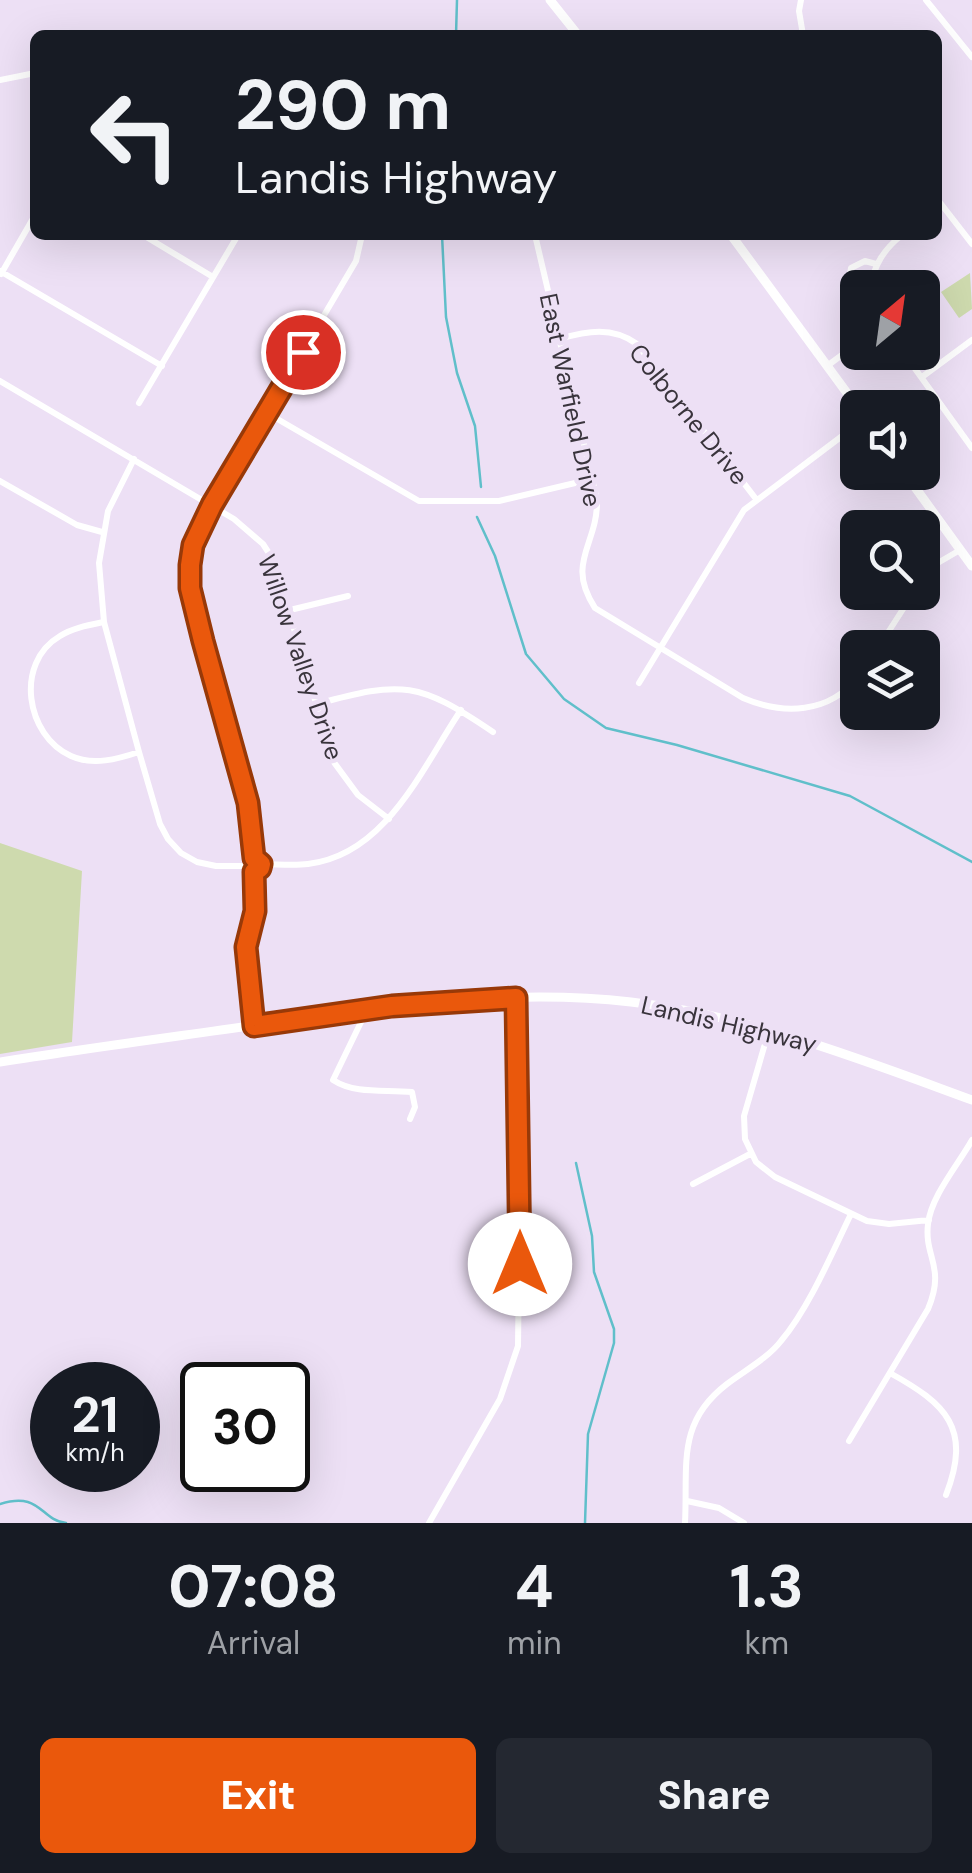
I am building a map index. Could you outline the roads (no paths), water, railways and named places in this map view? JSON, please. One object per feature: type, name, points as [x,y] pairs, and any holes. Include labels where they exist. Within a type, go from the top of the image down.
[{"type":"main road","points":[[550,0],[574,30]]},
{"type":"main road","points":[[735,240],[845,390]]},
{"type":"main road","points":[[917,490],[972,566]]},
{"type":"main road","name":"Landis Highway","points":[[0,1062],[360,1010],[516,998],[634,1002],[769,1028],[972,1100]]},
{"type":"street","points":[[801,0],[798,11],[802,30]]},
{"type":"street","points":[[926,0],[972,56]]},
{"type":"street","points":[[0,80],[30,75]]},
{"type":"street","points":[[942,207],[972,244]]},
{"type":"street","points":[[30,224],[1,273],[162,366]]},
{"type":"street","points":[[151,240],[214,277]]},
{"type":"street","points":[[140,404],[235,240]]},
{"type":"street","points":[[258,861],[248,803],[190,588],[193,545],[212,505],[361,253],[362,240]]},
{"type":"street","name":"East Warfield Drive","points":[[536,240],[592,480],[597,512],[582,560],[581,578],[595,608],[754,703],[784,710],[822,703],[840,693]]},
{"type":"street","points":[[874,270],[884,250],[896,240]]},
{"type":"street","points":[[851,270],[866,260],[876,264]]},
{"type":"street","name":"Colborne Drive","points":[[559,339],[585,332],[610,332],[637,344],[756,499]]},
{"type":"street","points":[[922,376],[972,340]]},
{"type":"street","points":[[827,366],[840,356]]},
{"type":"street","points":[[917,370],[972,448]]},
{"type":"street","name":"Willow Valley Drive","points":[[0,381],[234,518],[263,544],[274,561],[290,610],[334,762],[358,795],[388,819]]},
{"type":"street","points":[[268,414],[419,501],[499,501],[592,480]]},
{"type":"street","points":[[639,683],[744,510],[840,437]]},
{"type":"street","points":[[134,459],[108,511],[98,564],[104,622],[139,752],[160,824],[181,853],[197,862],[251,869]]},
{"type":"street","points":[[0,480],[77,525],[102,532]]},
{"type":"street","points":[[940,562],[960,550]]},
{"type":"street","points":[[290,610],[348,596]]},
{"type":"street","points":[[104,622],[62,634],[43,650],[30,690],[34,714],[42,732],[56,748],[74,758],[94,762],[139,752]]},
{"type":"street","points":[[317,704],[367,690],[396,687],[428,693],[493,732]]},
{"type":"street","points":[[258,861],[325,861],[364,843],[388,819],[461,710]]},
{"type":"street","points":[[254,1026],[246,947],[255,911],[251,869],[258,861]]},
{"type":"street","points":[[429,1523],[500,1399],[518,1346],[516,998]]},
{"type":"street","points":[[360,1010],[362,1020],[334,1080],[367,1090],[412,1092],[415,1106],[410,1119]]},
{"type":"street","points":[[769,1028],[744,1116],[750,1154],[775,1176],[851,1214],[877,1223],[929,1220]]},
{"type":"street","points":[[849,1441],[936,1290],[937,1270],[927,1226],[934,1205],[972,1140]]},
{"type":"street","points":[[693,1184],[750,1154]]},
{"type":"street","points":[[686,1523],[689,1436],[699,1410],[710,1397],[780,1343],[824,1270],[851,1214]]},
{"type":"street","points":[[890,1373],[948,1410],[959,1430],[958,1474],[946,1496]]},
{"type":"street","points":[[686,1501],[719,1508],[744,1523]]},
{"type":"waterway","points":[[456,30],[457,0]]},
{"type":"waterway","points":[[442,240],[446,317],[457,373],[475,426],[481,487]]},
{"type":"waterway","points":[[477,517],[495,556],[526,654],[564,699],[606,728],[850,796],[972,862]]},
{"type":"waterway","points":[[576,1163],[592,1236],[594,1272],[614,1329],[614,1343],[588,1434],[585,1523]]},
{"type":"waterway","points":[[0,1504],[24,1501],[66,1523]]}]
